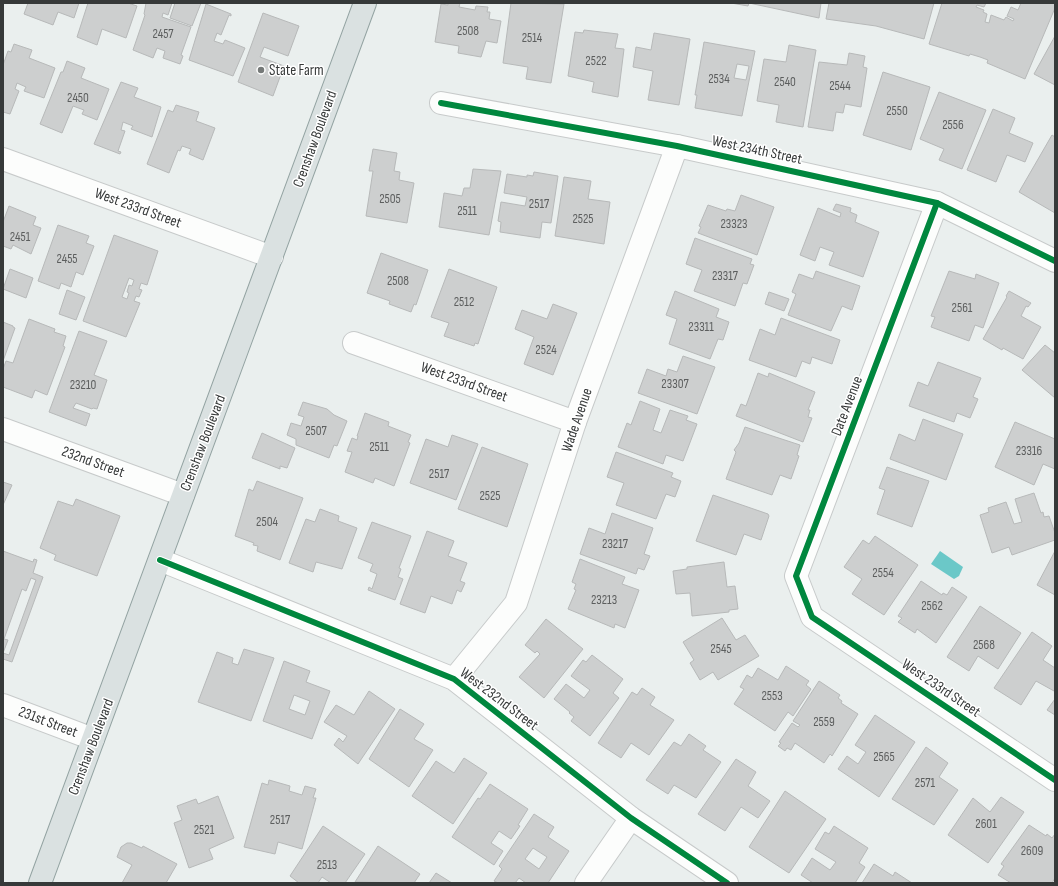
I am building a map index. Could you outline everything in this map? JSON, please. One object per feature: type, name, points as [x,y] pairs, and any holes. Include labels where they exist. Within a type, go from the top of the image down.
[{"type":"main road","name":"Crenshaw Boulevard","points":[[40,883],[272,257],[359,5]]},
{"type":"street","name":"West 234th Street","points":[[441,103],[677,146],[937,203],[1055,261]]},
{"type":"street","name":"Wade Avenue","points":[[454,679],[516,603],[575,422],[677,146]]},
{"type":"street","name":"West 233rd Street","points":[[3,159],[272,257]]},
{"type":"street","name":"Date Avenue","points":[[812,617],[796,576],[937,203]]},
{"type":"street","name":"West 233rd Street","points":[[354,342],[575,422]]},
{"type":"street","name":"232nd Street","points":[[3,429],[183,495]]},
{"type":"street","name":"West 232nd Street","points":[[160,560],[454,679],[631,818],[727,883]]},
{"type":"street","name":"West 233rd Street","points":[[812,617],[1055,780]]},
{"type":"street","name":"231st Street","points":[[3,705],[93,739]]},
{"type":"street","points":[[586,883],[631,818]]},
{"type":"water","points":[[940,551],[963,567],[959,576],[954,579],[931,564]]},
{"type":"building","points":[[28,3],[79,3],[74,18],[58,12],[53,25],[24,14]]},
{"type":"building","points":[[88,3],[128,3],[137,6],[126,38],[102,29],[97,45],[77,37]]},
{"type":"building","points":[[146,3],[172,3],[168,15],[163,13],[162,17],[191,27],[181,55],[183,56],[180,64],[163,58],[165,51],[157,48],[153,58],[133,50],[145,15]]},
{"type":"building","points":[[175,3],[201,3],[192,26],[170,18]]},
{"type":"building","points":[[448,3],[460,3],[459,7],[475,10],[476,6],[488,7],[487,12],[490,12],[489,19],[501,21],[497,43],[486,41],[481,57],[458,53],[459,46],[435,42],[441,4],[448,5]]},
{"type":"building","points":[[511,3],[564,4],[551,83],[526,79],[528,67],[503,63]]},
{"type":"building","points":[[731,3],[749,3],[748,6]]},
{"type":"building","points":[[749,3],[821,3],[819,18]]},
{"type":"building","points":[[829,3],[934,3],[924,39],[876,26],[826,19]]},
{"type":"building","points":[[942,3],[986,3],[984,7],[977,5],[976,7],[984,10],[983,12],[987,14],[985,22],[989,23],[991,15],[1004,20],[1006,17],[1013,21],[1014,19],[1007,16],[1011,7],[1018,10],[1021,3],[1055,3],[1055,8],[1025,79],[987,63],[988,60],[980,57],[970,54],[969,56],[929,44]]},
{"type":"building","points":[[206,4],[231,14],[231,16],[229,15],[221,35],[217,33],[214,41],[223,44],[225,40],[245,48],[233,76],[189,60]]},
{"type":"building","points":[[263,13],[299,26],[288,56],[264,47],[260,57],[284,66],[273,96],[238,82]]},
{"type":"building","points":[[584,30],[618,34],[615,48],[624,49],[618,97],[592,92],[594,82],[568,76],[575,32],[583,33]]},
{"type":"building","points":[[654,33],[690,39],[679,105],[648,100],[653,71],[633,67],[636,47],[651,50]]},
{"type":"building","points":[[1055,36],[1055,85],[1034,74]]},
{"type":"building","points":[[704,42],[755,51],[742,116],[695,108],[697,95],[695,95]],"holes":[[[737,64],[749,66],[746,80],[734,78]]]},
{"type":"building","points":[[14,44],[32,50],[29,58],[55,68],[44,98],[24,91],[26,87],[17,83],[15,89],[19,91],[10,114],[3,112],[3,65],[8,51],[11,52]]},
{"type":"building","points":[[789,45],[816,50],[803,127],[776,122],[779,105],[757,101],[764,59],[786,62]]},
{"type":"building","points":[[849,53],[865,56],[863,67],[867,68],[861,107],[845,104],[843,113],[836,112],[833,131],[808,127],[819,62],[847,65]]},
{"type":"building","points":[[67,61],[85,68],[81,78],[109,89],[97,120],[82,114],[84,110],[73,106],[62,133],[40,124]]},
{"type":"building","points":[[883,72],[930,87],[911,150],[863,135]]},
{"type":"building","points":[[121,82],[138,88],[134,97],[161,107],[152,137],[131,129],[133,126],[123,122],[121,130],[125,131],[118,151],[121,152],[120,154],[94,144]]},
{"type":"building","points":[[939,92],[986,110],[962,169],[939,160],[944,149],[920,139]]},
{"type":"building","points":[[176,105],[199,112],[196,121],[215,128],[203,160],[189,154],[191,149],[182,146],[180,151],[178,150],[169,173],[147,164],[168,110],[173,112]]},
{"type":"building","points":[[993,109],[1015,118],[1009,133],[1033,143],[1025,162],[1007,155],[996,182],[967,170]]},
{"type":"building","points":[[1052,135],[1055,137],[1055,213],[1019,192]]},
{"type":"building","points":[[373,149],[397,153],[394,171],[400,172],[399,180],[414,183],[407,223],[366,216],[373,171],[369,171]]},
{"type":"building","points":[[473,169],[501,171],[489,235],[439,227],[444,193],[462,196],[464,188],[470,188]]},
{"type":"building","points":[[534,172],[558,176],[551,223],[542,222],[540,238],[500,232],[501,222],[498,221],[501,202],[525,206],[527,197],[504,193],[507,174],[527,177],[527,175],[533,176]]},
{"type":"building","points":[[564,177],[591,181],[588,199],[610,202],[604,244],[555,236]]},
{"type":"building","points":[[741,195],[774,207],[757,255],[698,233],[701,227],[699,226],[708,205],[726,211],[727,209],[735,211]]},
{"type":"building","points":[[836,204],[851,208],[850,212],[857,215],[855,222],[879,232],[863,277],[829,265],[834,252],[820,247],[815,261],[800,255],[818,208],[840,217],[841,213],[833,210]]},
{"type":"building","points":[[9,206],[36,217],[33,225],[41,228],[31,254],[13,245],[11,249],[3,246],[3,222]]},
{"type":"building","points":[[58,225],[89,236],[86,243],[94,246],[83,275],[76,272],[71,287],[61,283],[59,289],[38,281]]},
{"type":"building","points":[[114,235],[158,251],[147,285],[141,283],[139,289],[142,290],[139,297],[136,296],[134,301],[140,303],[126,337],[83,321]],"holes":[[[129,278],[134,280],[132,286],[129,285],[127,299],[122,297]]]},
{"type":"building","points":[[695,238],[752,259],[750,264],[754,265],[747,284],[743,283],[735,306],[694,291],[702,270],[686,264]]},
{"type":"building","points":[[381,253],[428,270],[416,305],[414,304],[411,312],[389,304],[390,301],[367,293]]},
{"type":"building","points":[[10,269],[33,278],[26,298],[3,289]]},
{"type":"building","points":[[449,269],[497,287],[478,344],[475,343],[474,346],[444,336],[449,323],[431,317]]},
{"type":"building","points":[[816,271],[860,286],[852,310],[842,306],[831,331],[788,315],[796,294],[792,292],[799,274],[813,279]]},
{"type":"building","points":[[949,271],[975,279],[976,274],[999,283],[983,328],[975,325],[969,341],[931,327],[935,317],[931,316]]},
{"type":"building","points":[[67,290],[85,297],[76,320],[59,314]]},
{"type":"building","points":[[675,291],[719,309],[716,317],[729,322],[723,340],[718,339],[710,359],[669,344],[677,319],[666,315]]},
{"type":"building","points":[[1009,291],[1031,303],[1028,307],[1026,306],[1021,316],[1041,327],[1023,359],[1003,348],[1002,350],[983,339]]},
{"type":"building","points":[[769,292],[789,299],[784,311],[765,304]]},
{"type":"building","points":[[553,304],[577,313],[553,375],[524,364],[534,337],[515,329],[522,310],[547,319]]},
{"type":"building","points":[[781,318],[840,340],[832,364],[812,357],[810,364],[802,361],[796,377],[749,360],[760,329],[775,335]]},
{"type":"building","points":[[29,319],[55,329],[54,332],[66,336],[63,346],[65,347],[47,395],[35,390],[32,398],[3,387],[3,369],[6,361],[13,363]]},
{"type":"building","points":[[3,322],[15,328],[3,361]]},
{"type":"building","points":[[79,331],[107,341],[94,375],[107,380],[97,409],[92,409],[76,403],[73,408],[90,414],[86,426],[49,412]]},
{"type":"building","points":[[1045,345],[1055,353],[1055,398],[1022,370]]},
{"type":"building","points":[[683,356],[715,367],[697,414],[638,393],[647,369],[666,376],[668,369],[677,372]]},
{"type":"building","points":[[938,362],[981,378],[973,397],[978,399],[970,418],[957,413],[954,422],[909,406],[918,382],[928,386]]},
{"type":"building","points":[[758,373],[768,377],[769,373],[815,392],[808,410],[810,410],[808,417],[812,418],[803,442],[736,416],[741,404],[746,406]]},
{"type":"building","points":[[640,401],[660,409],[653,430],[661,433],[670,410],[688,416],[686,420],[697,424],[683,461],[666,455],[663,464],[618,447],[627,423],[631,425]]},
{"type":"building","points":[[303,402],[327,409],[334,415],[347,421],[337,446],[334,445],[329,458],[296,445],[296,439],[287,435],[291,423],[301,426],[304,417],[298,415]]},
{"type":"building","points":[[365,413],[389,422],[388,426],[411,435],[408,442],[410,443],[394,486],[375,478],[373,483],[345,472],[352,452],[347,451],[352,438],[357,440]]},
{"type":"building","points":[[923,419],[963,434],[946,480],[890,459],[899,434],[915,441]]},
{"type":"building","points":[[1015,422],[1055,439],[1055,469],[1043,464],[1034,485],[995,467]]},
{"type":"building","points":[[745,427],[800,445],[797,455],[799,456],[791,479],[780,475],[772,495],[726,479],[736,452],[734,450],[739,443]]},
{"type":"building","points":[[262,433],[295,448],[287,468],[280,466],[280,469],[252,458]]},
{"type":"building","points":[[452,435],[478,444],[456,500],[410,483],[426,439],[448,447]]},
{"type":"building","points":[[482,447],[528,464],[507,527],[458,509]]},
{"type":"building","points":[[616,452],[673,473],[671,477],[681,481],[675,497],[666,494],[656,519],[616,505],[624,483],[607,477]]},
{"type":"building","points":[[887,467],[929,481],[912,527],[877,514],[885,490],[879,488]]},
{"type":"building","points":[[257,481],[303,498],[280,560],[257,551],[258,546],[253,545],[254,543],[235,536],[249,489],[253,491]]},
{"type":"building","points":[[3,482],[12,485],[3,505]]},
{"type":"building","points":[[1034,493],[1041,513],[1043,512],[1044,517],[1049,516],[1055,533],[1055,540],[1012,555],[1009,547],[992,553],[980,515],[989,512],[988,508],[1006,502],[1014,524],[1022,522],[1015,499]]},
{"type":"building","points":[[713,495],[768,514],[769,516],[761,540],[744,534],[736,555],[696,541]]},
{"type":"building","points":[[76,499],[120,516],[97,576],[54,560],[56,555],[40,548],[58,501],[73,506]]},
{"type":"building","points":[[320,509],[339,516],[338,521],[357,528],[342,569],[316,562],[313,572],[289,563],[306,519],[315,522]]},
{"type":"building","points":[[612,513],[653,528],[644,554],[650,556],[644,570],[638,568],[636,574],[580,554],[589,528],[605,534]]},
{"type":"building","points":[[372,522],[411,536],[399,568],[401,569],[398,577],[403,579],[395,600],[368,590],[369,587],[372,589],[377,574],[370,571],[373,564],[358,558]]},
{"type":"building","points":[[427,531],[454,541],[448,556],[467,563],[460,581],[465,583],[461,592],[457,590],[452,604],[431,596],[425,613],[400,604]]},
{"type":"building","points":[[875,536],[918,565],[884,615],[852,594],[862,579],[844,567],[863,540],[869,544]]},
{"type":"building","points":[[3,551],[33,562],[34,559],[37,560],[33,573],[43,577],[12,662],[3,659]],"holes":[[[31,578],[36,580],[9,655],[3,653],[8,640],[4,639],[22,589],[26,591]]]},
{"type":"building","points":[[1055,551],[1055,595],[1037,585]]},
{"type":"building","points":[[580,559],[625,577],[622,584],[639,590],[625,628],[615,624],[614,628],[568,609],[576,590],[574,589],[576,584],[572,582]]},
{"type":"building","points":[[724,562],[727,587],[735,586],[738,609],[729,610],[729,612],[692,616],[690,593],[676,594],[673,571],[687,569],[687,567]]},
{"type":"building","points":[[921,581],[942,595],[943,593],[947,595],[952,587],[967,597],[936,643],[917,629],[915,633],[898,622],[902,618],[898,616]]},
{"type":"building","points":[[980,606],[1021,633],[998,669],[978,656],[969,671],[947,657]]},
{"type":"building","points":[[722,618],[736,640],[745,635],[759,656],[718,680],[713,672],[700,680],[690,663],[694,660],[683,642]]},
{"type":"building","points":[[546,619],[583,649],[544,698],[519,677],[540,654],[537,651],[535,653],[525,645]]},
{"type":"building","points":[[1032,632],[1052,646],[1043,660],[1055,668],[1055,689],[1054,691],[1036,681],[1021,705],[994,688]]},
{"type":"building","points":[[244,649],[274,658],[251,721],[198,702],[217,652],[233,658],[232,663],[238,665]]},
{"type":"building","points":[[592,655],[623,679],[613,693],[619,698],[590,736],[571,721],[574,717],[554,699],[566,684],[584,698],[590,690],[571,676],[583,660],[586,662]]},
{"type":"building","points":[[284,661],[310,671],[306,682],[330,691],[312,739],[263,721]],"holes":[[[294,695],[310,701],[305,715],[289,709]]]},
{"type":"building","points":[[786,666],[809,681],[806,685],[811,689],[793,716],[788,712],[775,731],[734,704],[744,689],[740,687],[747,675],[752,678],[758,668],[778,680]]},
{"type":"building","points":[[819,681],[840,695],[838,698],[842,701],[841,703],[858,714],[832,756],[830,754],[824,763],[795,743],[791,750],[787,748],[785,751],[778,746],[781,743],[779,742],[792,723],[798,727],[800,725],[793,721]]},
{"type":"building","points":[[642,688],[655,697],[650,705],[674,720],[649,755],[631,743],[621,758],[598,743],[632,692],[637,695]]},
{"type":"building","points":[[369,691],[395,709],[358,764],[334,745],[339,738],[343,742],[347,736],[324,722],[336,705],[354,715]]},
{"type":"building","points":[[1055,699],[1055,715],[1047,710]]},
{"type":"building","points":[[400,709],[424,724],[414,739],[433,750],[409,787],[369,759]]},
{"type":"building","points":[[875,715],[915,742],[879,797],[838,769],[847,756],[858,764],[866,752],[855,745]]},
{"type":"building","points":[[689,734],[706,746],[703,750],[721,762],[696,798],[674,785],[668,794],[646,780],[674,742],[681,746]]},
{"type":"building","points":[[926,747],[948,763],[939,777],[958,790],[934,825],[892,799]]},
{"type":"building","points":[[464,758],[487,773],[453,824],[412,796],[436,761],[454,773]]},
{"type":"building","points":[[736,759],[756,772],[748,786],[770,801],[758,818],[741,807],[725,831],[698,814]]},
{"type":"building","points":[[269,780],[290,786],[289,791],[302,795],[305,786],[316,789],[313,798],[316,798],[302,849],[278,842],[275,854],[244,847],[262,783],[268,785]]},
{"type":"building","points":[[490,784],[528,809],[518,825],[520,826],[511,839],[499,831],[491,843],[503,851],[494,865],[452,837],[478,798],[480,799]]},
{"type":"building","points":[[785,791],[826,819],[789,873],[749,847]]},
{"type":"building","points":[[218,796],[234,838],[209,849],[213,859],[189,868],[174,823],[182,820],[177,806],[196,799],[198,804]]},
{"type":"building","points":[[1001,797],[1024,812],[988,863],[948,835],[973,798],[990,812]]},
{"type":"building","points":[[534,814],[554,827],[548,837],[569,851],[548,883],[526,883],[519,878],[515,883],[498,883],[494,881],[502,869],[499,866]],"holes":[[[533,848],[547,857],[539,869],[525,859]]]},
{"type":"building","points":[[1029,825],[1046,836],[1047,834],[1052,838],[1055,834],[1055,878],[1052,883],[1011,883],[998,875],[1004,866],[1001,864]]},
{"type":"building","points":[[323,826],[365,854],[345,883],[331,883],[322,877],[318,883],[299,883],[290,876]]},
{"type":"building","points":[[834,826],[868,848],[859,863],[865,867],[855,883],[813,883],[801,875],[812,858],[830,870],[836,862],[815,849],[825,832],[829,834]]},
{"type":"building","points":[[127,843],[131,843],[142,848],[143,846],[177,864],[166,883],[122,883],[132,865],[117,857],[121,847]]},
{"type":"building","points":[[378,846],[420,874],[414,883],[355,882]]},
{"type":"building","points":[[874,864],[893,876],[895,872],[912,883],[862,883]]},
{"type":"building","points":[[436,873],[452,883],[429,883]]},
{"type":"cycle path","points":[[441,103],[677,146],[937,203],[1055,261]]},
{"type":"cycle path","points":[[937,203],[796,576],[812,617],[1055,780]]},
{"type":"cycle path","points":[[160,560],[454,679],[631,818],[727,883]]},
{"type":"place","name":"State Farm","points":[[261,70]]}]
